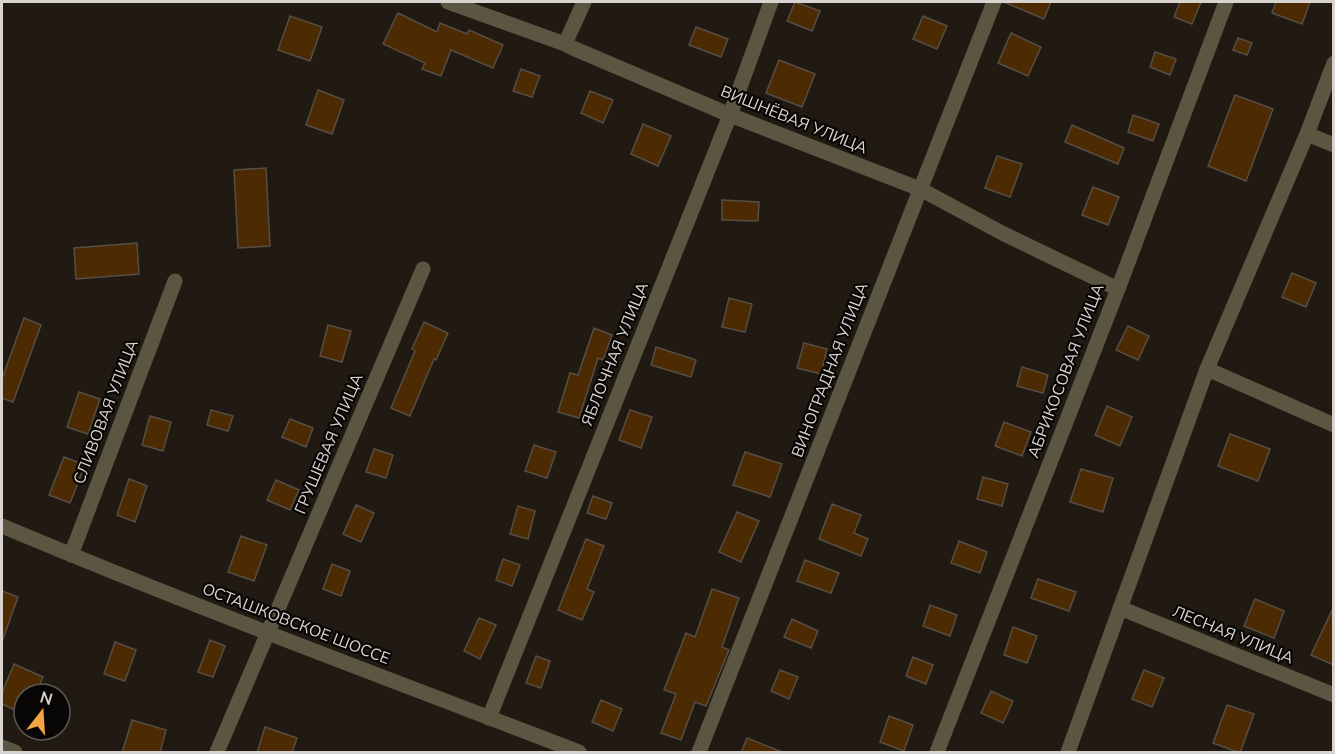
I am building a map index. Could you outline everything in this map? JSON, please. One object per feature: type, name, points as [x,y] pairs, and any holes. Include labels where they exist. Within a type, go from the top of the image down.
[{"type":"street","name":"ВИШНЁВАЯ УЛИЦА","points":[[448,2],[565,44],[730,115],[920,189],[1004,234],[1118,288]]},
{"type":"street","points":[[565,44],[585,2]]},
{"type":"street","name":"ЯБЛОЧНАЯ УЛИЦА","points":[[489,718],[730,115],[771,2]]},
{"type":"street","name":"ВИНОГРАДНАЯ УЛИЦА","points":[[699,753],[994,2]]},
{"type":"street","name":"АБРИКОСОВАЯ УЛИЦА","points":[[938,753],[1226,2]]},
{"type":"street","points":[[1068,753],[1207,369],[1307,134],[1334,63]]},
{"type":"street","points":[[1307,134],[1334,145]]},
{"type":"street","name":"ГРУШЕВАЯ УЛИЦА","points":[[217,753],[423,269]]},
{"type":"street","name":"СЛИВОВАЯ УЛИЦА","points":[[71,555],[175,281]]},
{"type":"street","points":[[1207,369],[1334,426]]},
{"type":"street","name":"ОСТАШКОВСКОЕ ШОССЕ","points":[[2,526],[268,633],[579,753]]},
{"type":"street","name":"ЛЕСНАЯ УЛИЦА","points":[[1120,608],[1334,695]]},
{"type":"street","points":[[2,747],[15,753]]},
{"type":"building","points":[[795,2],[820,11],[812,31],[787,21]]},
{"type":"building","points":[[1004,2],[1051,2],[1044,19]]},
{"type":"building","points":[[1180,2],[1201,2],[1192,24],[1174,17]]},
{"type":"building","points":[[1276,2],[1310,2],[1302,24],[1272,13]]},
{"type":"building","points":[[398,13],[437,32],[440,23],[467,34],[469,30],[503,45],[493,68],[451,50],[441,76],[422,69],[425,63],[383,44]]},
{"type":"building","points":[[290,16],[322,27],[310,61],[278,50]]},
{"type":"building","points":[[923,16],[947,26],[937,49],[913,39]]},
{"type":"building","points":[[696,27],[728,39],[721,57],[689,45]]},
{"type":"building","points":[[1011,33],[1041,47],[1028,76],[998,63]]},
{"type":"building","points":[[1238,38],[1252,43],[1247,55],[1233,50]]},
{"type":"building","points":[[1155,52],[1176,59],[1170,75],[1150,67]]},
{"type":"building","points":[[779,60],[815,74],[802,107],[766,93]]},
{"type":"building","points":[[521,69],[540,76],[532,97],[513,91]]},
{"type":"building","points":[[318,90],[344,100],[332,134],[306,125]]},
{"type":"building","points":[[590,91],[613,100],[603,123],[581,113]]},
{"type":"building","points":[[1235,95],[1273,109],[1246,181],[1208,166]]},
{"type":"building","points":[[1133,115],[1159,124],[1153,141],[1128,132]]},
{"type":"building","points":[[643,124],[671,136],[658,166],[631,154]]},
{"type":"building","points":[[1072,125],[1124,148],[1118,164],[1065,142]]},
{"type":"building","points":[[997,156],[1022,164],[1010,197],[985,188]]},
{"type":"building","points":[[266,168],[270,246],[238,248],[234,170]]},
{"type":"building","points":[[1093,187],[1119,197],[1108,225],[1082,215]]},
{"type":"building","points":[[722,200],[759,202],[758,221],[722,220]]},
{"type":"building","points":[[137,243],[139,274],[76,279],[74,248]]},
{"type":"building","points":[[1292,273],[1316,283],[1306,307],[1282,297]]},
{"type":"building","points":[[729,298],[752,304],[745,332],[722,327]]},
{"type":"building","points":[[24,318],[41,325],[13,402],[2,398],[2,379]]},
{"type":"building","points":[[424,322],[448,333],[436,360],[434,359],[410,416],[391,408],[415,351],[412,349]]},
{"type":"building","points":[[328,325],[351,331],[342,362],[320,356]]},
{"type":"building","points":[[1128,326],[1149,336],[1138,360],[1116,350]]},
{"type":"building","points":[[594,328],[612,335],[603,360],[598,358],[579,418],[558,412],[570,373],[578,375]]},
{"type":"building","points":[[804,343],[827,349],[821,374],[797,368]]},
{"type":"building","points":[[656,347],[696,360],[691,377],[651,365]]},
{"type":"building","points":[[1022,367],[1048,375],[1043,393],[1017,386]]},
{"type":"building","points":[[79,392],[100,399],[88,434],[67,427]]},
{"type":"building","points":[[1107,406],[1132,417],[1120,446],[1095,435]]},
{"type":"building","points":[[211,410],[233,416],[228,431],[207,425]]},
{"type":"building","points":[[630,410],[652,417],[641,448],[619,440]]},
{"type":"building","points":[[150,416],[171,422],[163,451],[142,445]]},
{"type":"building","points":[[290,419],[313,428],[306,447],[282,437]]},
{"type":"building","points":[[1004,422],[1031,432],[1022,456],[995,446]]},
{"type":"building","points":[[1230,434],[1270,449],[1258,481],[1218,466]]},
{"type":"building","points":[[534,445],[556,452],[547,478],[525,471]]},
{"type":"building","points":[[374,449],[393,455],[386,478],[366,472]]},
{"type":"building","points":[[745,452],[782,464],[770,497],[733,485]]},
{"type":"building","points":[[64,457],[85,465],[70,503],[49,495]]},
{"type":"building","points":[[1081,469],[1113,478],[1103,512],[1070,502]]},
{"type":"building","points":[[983,477],[1008,484],[1002,506],[977,499]]},
{"type":"building","points":[[129,479],[147,486],[135,522],[117,515]]},
{"type":"building","points":[[276,480],[299,490],[290,510],[267,500]]},
{"type":"building","points":[[593,496],[612,503],[606,519],[587,513]]},
{"type":"building","points":[[832,504],[861,515],[854,533],[868,539],[861,556],[819,539]]},
{"type":"building","points":[[356,505],[374,513],[361,542],[343,534]]},
{"type":"building","points":[[518,506],[535,511],[528,539],[510,534]]},
{"type":"building","points":[[737,512],[759,521],[741,562],[719,552]]},
{"type":"building","points":[[241,536],[267,545],[254,581],[228,572]]},
{"type":"building","points":[[586,539],[604,546],[587,589],[594,592],[582,620],[558,610]]},
{"type":"building","points":[[959,541],[987,552],[980,573],[951,563]]},
{"type":"building","points":[[503,559],[520,565],[512,586],[496,580]]},
{"type":"building","points":[[805,560],[839,573],[831,593],[797,581]]},
{"type":"building","points":[[332,564],[350,571],[341,596],[323,589]]},
{"type":"building","points":[[1038,579],[1076,592],[1069,611],[1031,598]]},
{"type":"building","points":[[712,589],[739,598],[722,647],[729,650],[706,706],[695,702],[681,740],[661,733],[676,694],[664,690],[686,633],[695,637]]},
{"type":"building","points":[[2,591],[18,597],[3,639],[2,638]]},
{"type":"building","points":[[1255,599],[1284,611],[1274,638],[1244,626]]},
{"type":"building","points":[[930,605],[957,615],[950,636],[923,626]]},
{"type":"building","points":[[1334,606],[1334,665],[1311,655]]},
{"type":"building","points":[[479,618],[496,625],[480,659],[464,651]]},
{"type":"building","points":[[792,619],[818,631],[811,648],[784,637]]},
{"type":"building","points":[[1013,627],[1037,636],[1027,663],[1004,655]]},
{"type":"building","points":[[210,640],[225,646],[213,677],[198,672]]},
{"type":"building","points":[[115,642],[136,650],[125,681],[104,674]]},
{"type":"building","points":[[536,656],[550,661],[541,688],[526,683]]},
{"type":"building","points":[[913,657],[933,665],[926,684],[906,676]]},
{"type":"building","points":[[14,664],[43,677],[41,682],[12,682],[12,709],[2,704],[2,693]]},
{"type":"building","points":[[780,670],[798,677],[789,699],[771,691]]},
{"type":"building","points":[[1144,670],[1164,678],[1152,707],[1132,699]]},
{"type":"building","points":[[991,691],[1013,701],[1003,723],[981,713]]},
{"type":"building","points":[[601,700],[622,709],[613,731],[592,722]]},
{"type":"building","points":[[1227,705],[1254,714],[1240,753],[1213,743]]},
{"type":"building","points":[[889,716],[913,725],[904,751],[880,742]]},
{"type":"building","points":[[132,720],[166,730],[160,753],[122,753]]},
{"type":"building","points":[[265,727],[297,738],[292,753],[257,753]]},
{"type":"building","points":[[747,738],[782,752],[782,753],[741,753]]}]
